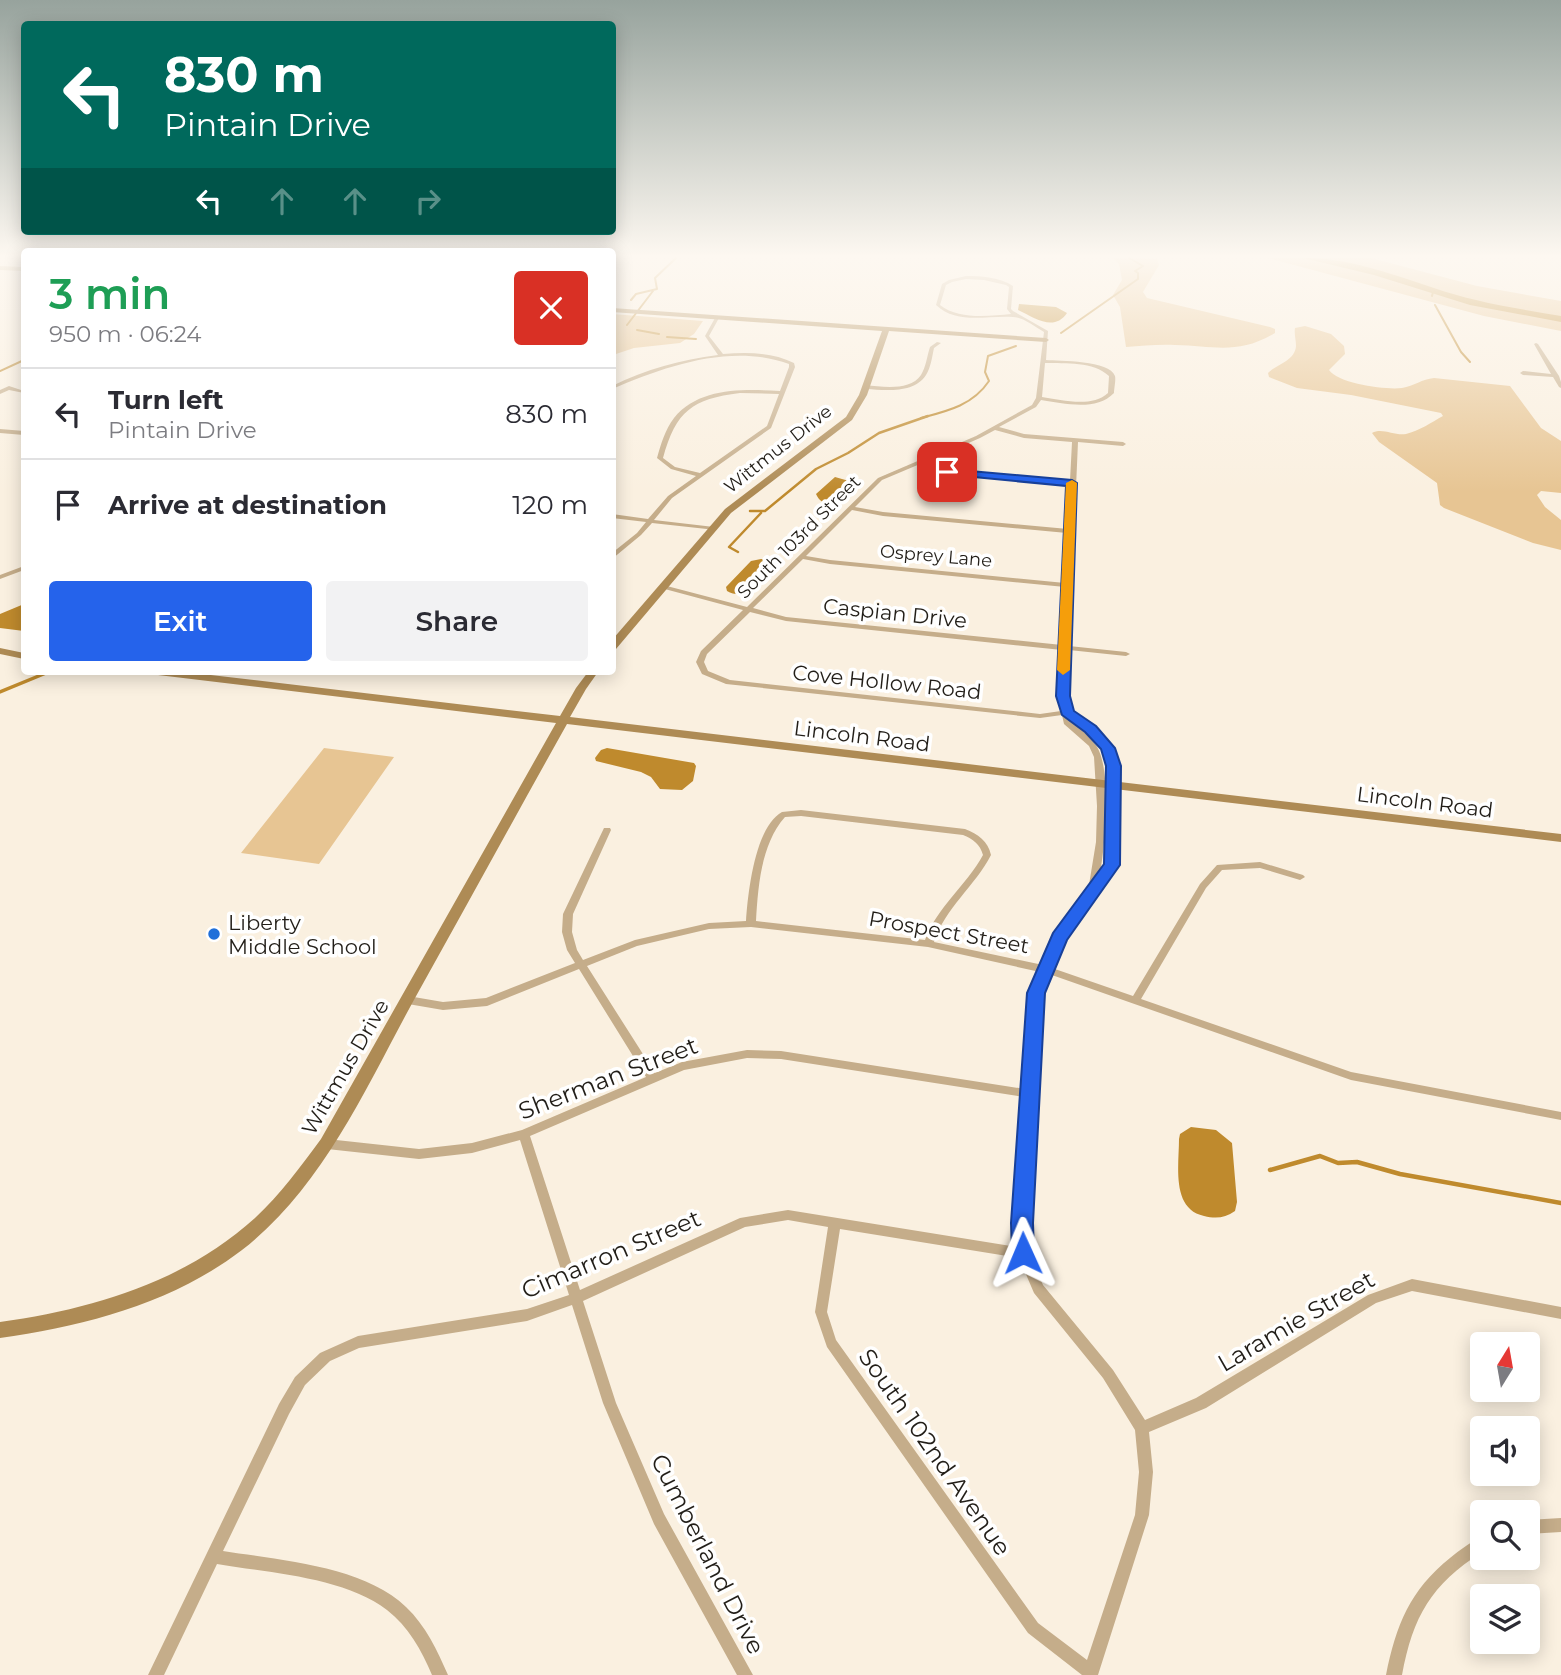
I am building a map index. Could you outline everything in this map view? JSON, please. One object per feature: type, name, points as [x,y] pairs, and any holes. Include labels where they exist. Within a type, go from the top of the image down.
[{"type":"street","points":[[707,336],[721,355]]},
{"type":"street","name":"Wittmus Drive","points":[[616,642],[744,497],[849,418],[866,387],[884,336]]},
{"type":"street","points":[[990,336],[1046,340]]},
{"type":"street","points":[[1045,361],[1102,368],[1112,376],[1109,398],[1085,403],[1039,398],[1046,336]]},
{"type":"street","points":[[866,387],[891,388],[917,382],[925,373],[932,347],[939,343]]},
{"type":"street","points":[[1536,344],[1558,376],[1561,386]]},
{"type":"street","points":[[616,386],[649,372],[721,355],[777,357],[791,363],[792,367],[769,427],[670,496],[639,534],[616,554]]},
{"type":"street","points":[[1523,373],[1558,376]]},
{"type":"street","points":[[0,392],[9,388],[21,391]]},
{"type":"street","points":[[699,475],[673,468],[660,458],[678,414],[689,405],[720,395],[782,393]]},
{"type":"street","name":"South 103rd Street","points":[[705,672],[700,662],[704,653],[880,478],[995,428],[1027,411],[1039,398]]},
{"type":"street","points":[[995,428],[1024,436],[1123,444]]},
{"type":"street","points":[[0,431],[21,433]]},
{"type":"street","points":[[1075,440],[1063,696],[1067,722],[1095,751],[1100,783],[1097,868],[1091,893]]},
{"type":"street","points":[[920,462],[953,473],[1072,483]]},
{"type":"street","points":[[850,508],[883,514],[1070,531]]},
{"type":"street","points":[[616,516],[714,529]]},
{"type":"street","name":"Osprey Lane","points":[[803,557],[830,562],[1067,585]]},
{"type":"street","points":[[0,577],[21,569]]},
{"type":"street","name":"Caspian Drive","points":[[663,587],[786,620],[1126,654]]},
{"type":"street","points":[[0,651],[21,655]]},
{"type":"street","name":"Cove Hollow Road","points":[[705,672],[716,678],[743,683],[1040,716],[1067,712]]},
{"type":"street","name":"Lincoln Road","points":[[183,675],[1561,838]]},
{"type":"street","name":"Wittmus Drive","points":[[0,1330],[103,1311],[175,1281],[219,1254],[261,1223],[300,1180],[327,1144],[591,675]]},
{"type":"street","points":[[1067,712],[1090,729],[1108,748],[1113,766],[1112,865],[1106,877],[1091,893],[1059,938],[1036,993],[1023,1253],[1038,1289],[1108,1374],[1142,1428],[1146,1472],[1142,1515],[1090,1674]]},
{"type":"street","points":[[751,924],[754,886],[772,826],[782,815],[801,813],[965,832],[986,848],[985,861],[938,917],[928,944]]},
{"type":"street","points":[[607,830],[568,914],[567,932],[572,950],[652,1078]]},
{"type":"street","points":[[1135,1001],[1203,886],[1220,867],[1260,865],[1300,877]]},
{"type":"street","name":"Prospect Street","points":[[408,1000],[443,1006],[470,1006],[670,933],[709,926],[751,924],[928,944],[1045,969],[1351,1076],[1561,1116]]},
{"type":"street","name":"Sherman Street","points":[[327,1144],[419,1154],[472,1148],[524,1135],[682,1066],[747,1054],[781,1055],[1030,1094]]},
{"type":"street","name":"Cumberland Drive","points":[[524,1135],[610,1402],[659,1520],[745,1675]]},
{"type":"street","name":"Cimarron Street","points":[[156,1675],[284,1409],[300,1381],[325,1357],[358,1342],[527,1315],[576,1298],[744,1222],[788,1215],[1023,1253]]},
{"type":"street","name":"South 102nd Avenue","points":[[835,1222],[821,1312],[831,1343],[1033,1628],[1090,1674]]},
{"type":"street","name":"Laramie Street","points":[[1142,1428],[1201,1403],[1372,1299],[1412,1285],[1561,1313]]},
{"type":"street","points":[[1540,1526],[1561,1525]]},
{"type":"street","points":[[1394,1675],[1398,1651],[1420,1598],[1470,1551]]},
{"type":"street","points":[[213,1556],[336,1578],[391,1603],[429,1646],[440,1675]]},
{"type":"shaded area","points":[[616,336],[691,336],[680,343],[634,348],[616,354]]},
{"type":"shaded area","points":[[1124,336],[1269,336],[1249,344],[1226,348],[1163,345],[1126,347]]},
{"type":"shaded area","points":[[1295,336],[1333,336],[1344,346],[1345,354],[1329,370],[1342,379],[1375,387],[1402,388],[1434,378],[1510,386],[1541,428],[1561,441],[1561,493],[1541,491],[1537,495],[1545,507],[1561,520],[1561,550],[1533,543],[1444,508],[1440,505],[1437,483],[1379,442],[1372,433],[1411,433],[1443,416],[1441,413],[1351,395],[1297,388],[1269,377],[1268,373],[1289,359],[1296,346]]},
{"type":"shaded area","points":[[835,477],[856,483],[841,497],[825,503],[816,494]]},
{"type":"shaded area","points":[[774,559],[778,565],[749,592],[735,594],[727,591],[726,587],[751,561]]},
{"type":"shaded area","points":[[21,605],[21,631],[0,628],[0,614]]},
{"type":"shaded area","points":[[324,748],[394,757],[319,864],[241,853]]},
{"type":"shaded area","points":[[607,748],[694,763],[696,766],[693,781],[682,790],[660,789],[651,777],[641,772],[596,761],[595,758],[601,750]]},
{"type":"shaded area","points":[[1191,1127],[1216,1130],[1232,1143],[1237,1202],[1235,1211],[1228,1215],[1204,1216],[1193,1212],[1186,1205],[1179,1185],[1179,1139],[1180,1134]]},
{"type":"waterway","points":[[1452,336],[1470,362]]},
{"type":"waterway","points":[[667,337],[696,339]]},
{"type":"waterway","points":[[927,416],[950,410],[975,396],[989,381],[985,372],[988,356],[1016,346]]},
{"type":"waterway","points":[[0,371],[21,361]]},
{"type":"waterway","points":[[750,511],[765,511],[816,469],[879,433],[927,416]]},
{"type":"waterway","points":[[921,418],[927,416]]},
{"type":"waterway","points":[[738,552],[729,547],[761,513]]},
{"type":"waterway","points":[[0,692],[41,675]]},
{"type":"waterway","points":[[1270,1170],[1320,1156],[1338,1163],[1357,1162],[1400,1174],[1561,1203]]},
{"type":"slow traffic","points":[[1063,670],[1072,483]]},
{"type":"place","name":"Liberty Middle School","points":[[214,934]]},
{"type":"route","points":[[947,472],[1072,483],[1064,641],[1064,706],[1067,712],[1090,729],[1108,748],[1113,766],[1113,846],[1110,872],[1091,893],[1059,938],[1036,993],[1022,1223],[1023,1253]]}]
